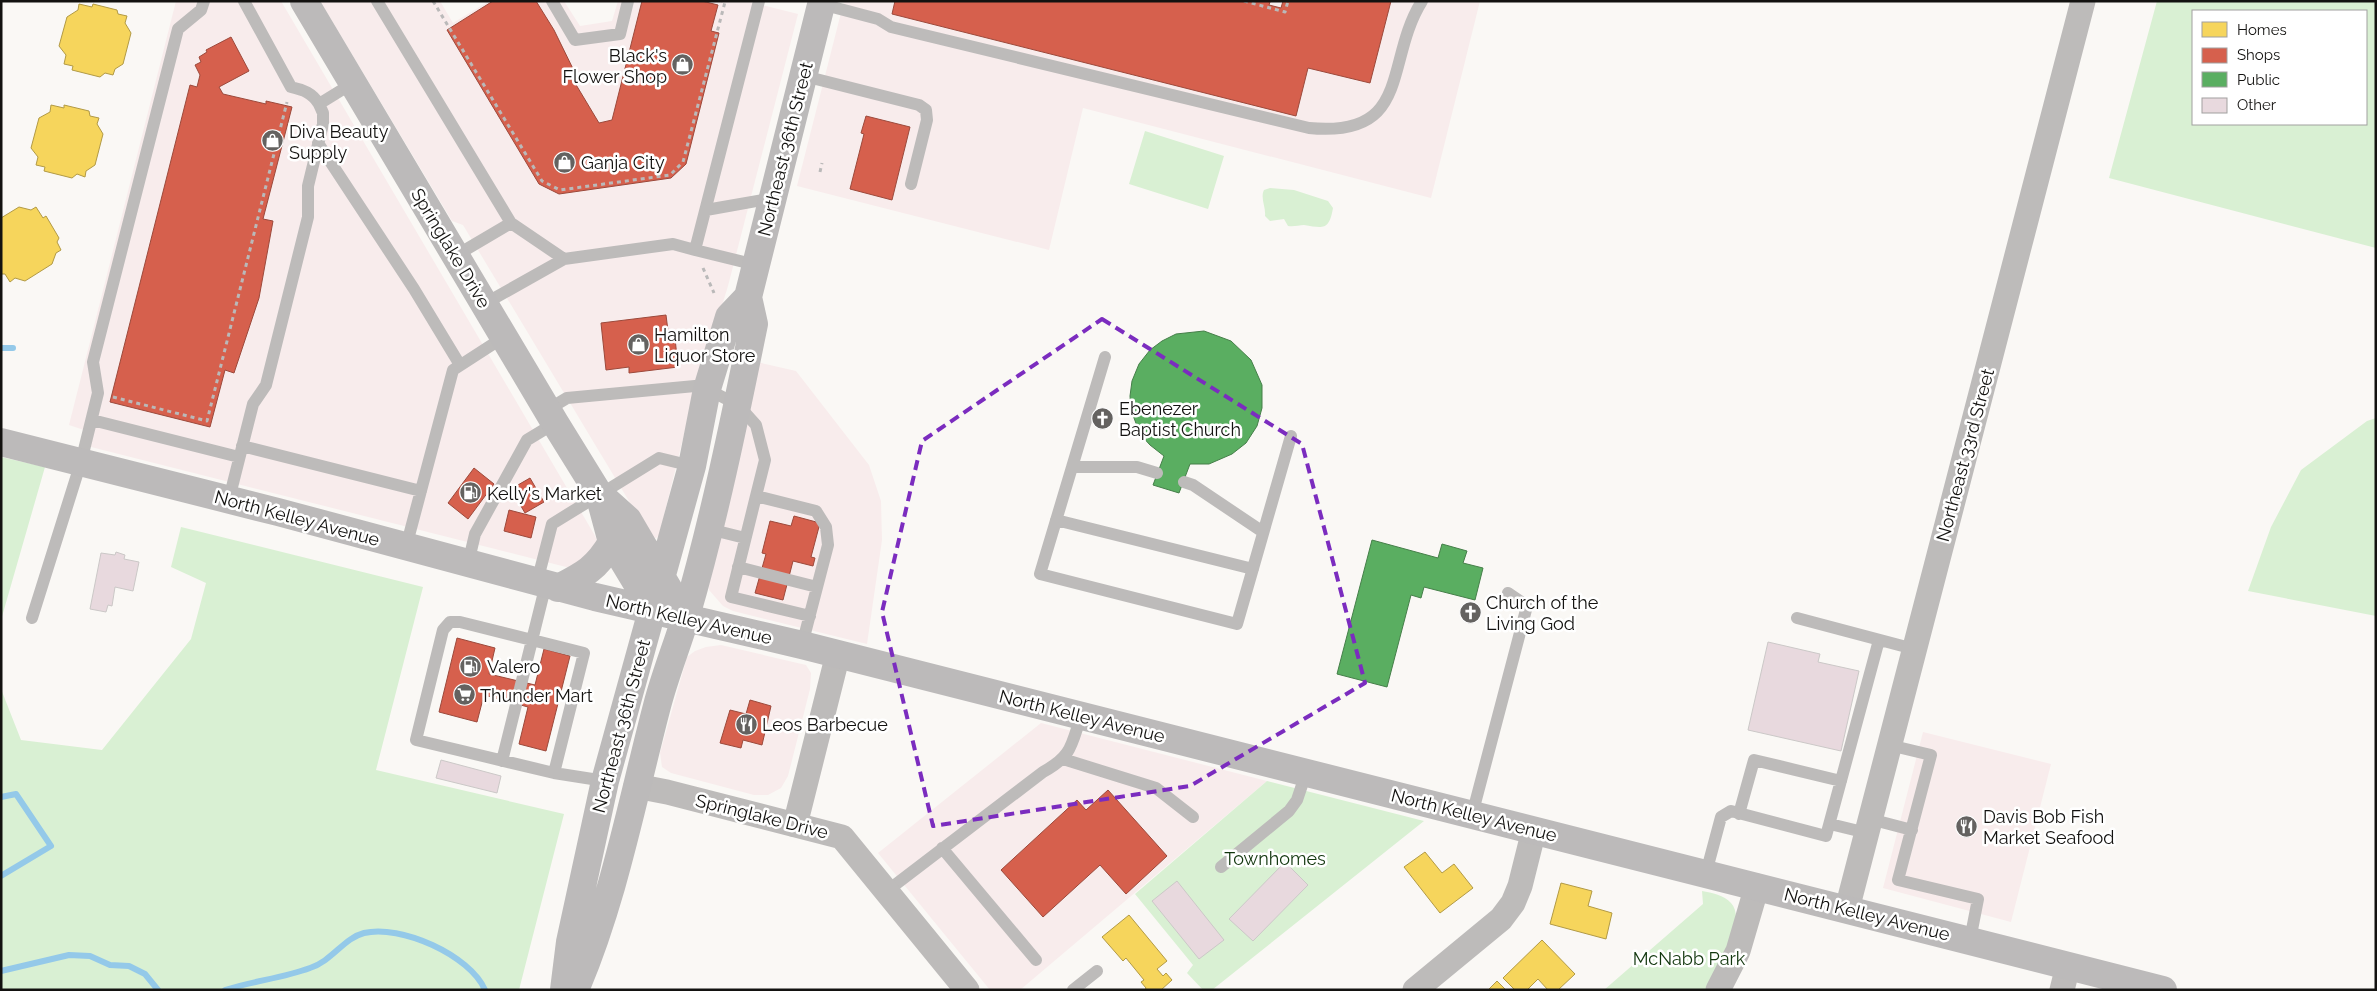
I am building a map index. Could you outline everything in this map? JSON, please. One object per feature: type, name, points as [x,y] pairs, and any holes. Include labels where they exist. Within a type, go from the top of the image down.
[{"type":"main road","name":"Springlake Drive","points":[[304,1],[599,494],[612,542],[652,610]]},
{"type":"main road","name":"Northeast 36th Street","points":[[575,990],[596,937],[616,870],[666,670],[685,617],[709,529],[738,405],[754,324],[748,296],[822,3]]},
{"type":"main road","name":"Northeast 36th Street","points":[[564,990],[570,942],[605,781],[692,466],[707,389],[729,317],[748,296]]},
{"type":"main road","name":"North Kelley Avenue","points":[[1,442],[229,499],[547,585],[802,645],[1970,940],[2065,978],[2163,990]]},
{"type":"main road","name":"Springlake Drive","points":[[599,494],[628,520],[685,617]]},
{"type":"main road","points":[[547,585],[589,572],[604,556],[612,542]]},
{"type":"main road","points":[[605,781],[636,786]]},
{"type":"street","name":"Northeast 33rd Street","points":[[1847,909],[2082,1]]},
{"type":"street","points":[[795,825],[838,654]]},
{"type":"street","name":"Springlake Drive","points":[[636,786],[667,792],[842,837],[967,990]]},
{"type":"street","points":[[1415,990],[1501,919],[1513,903],[1520,886],[1534,830]]},
{"type":"street","points":[[1718,990],[1738,951],[1757,886]]},
{"type":"lane","points":[[32,618],[81,462],[92,420],[98,393],[93,362],[178,29],[201,10],[204,1]]},
{"type":"lane","points":[[229,499],[253,404],[266,385],[308,217],[308,186],[323,119],[319,104],[314,96],[306,91],[291,87],[244,1]]},
{"type":"lane","points":[[377,1],[511,223],[564,259]]},
{"type":"lane","points":[[552,1],[575,40],[620,34],[628,1]]},
{"type":"lane","points":[[695,250],[759,1]]},
{"type":"lane","points":[[822,3],[857,7],[891,27],[1309,128],[1333,130],[1352,126],[1375,114],[1386,102],[1393,87],[1410,19],[1422,1]]},
{"type":"lane","points":[[804,76],[919,105],[926,110],[927,120],[911,184]]},
{"type":"lane","points":[[319,104],[353,84]]},
{"type":"lane","points":[[318,143],[414,289],[460,365]]},
{"type":"lane","points":[[706,210],[774,198]]},
{"type":"lane","points":[[455,256],[511,223]]},
{"type":"lane","points":[[484,304],[564,259],[673,244],[756,265]]},
{"type":"lane","points":[[406,547],[453,370],[504,338]]},
{"type":"lane","points":[[1105,357],[1040,574],[1237,624],[1291,436]]},
{"type":"lane","points":[[468,564],[475,534],[528,440],[567,398],[695,386],[707,389],[738,405],[756,425],[764,460],[731,597],[810,616]]},
{"type":"lane","points":[[92,420],[421,491]]},
{"type":"lane","points":[[502,761],[547,585],[552,524],[659,458],[692,466]]},
{"type":"lane","points":[[1072,467],[1137,467],[1157,473]]},
{"type":"lane","points":[[1184,482],[1193,485],[1263,532]]},
{"type":"lane","points":[[756,496],[816,511],[826,528],[828,545],[802,645]]},
{"type":"lane","points":[[1056,520],[1252,569]]},
{"type":"lane","points":[[709,529],[745,538]]},
{"type":"lane","points":[[738,567],[817,587]]},
{"type":"lane","points":[[1472,815],[1527,606],[1508,593]]},
{"type":"lane","points":[[1797,618],[1914,649]]},
{"type":"lane","points":[[554,774],[584,653],[460,622],[450,622],[443,630],[416,740],[554,774],[605,781]]},
{"type":"lane","points":[[1706,873],[1721,817],[1731,811],[1826,836],[1879,640]]},
{"type":"lane","points":[[887,891],[1043,772],[1063,759],[1068,754],[1081,716]]},
{"type":"lane","points":[[1889,746],[1931,755],[1898,880],[1978,899],[1970,940]]},
{"type":"lane","points":[[1063,759],[1156,788],[1193,817]]},
{"type":"lane","points":[[1739,814],[1754,760],[1841,782]]},
{"type":"lane","points":[[1221,867],[1289,811],[1297,800],[1306,773]]},
{"type":"lane","points":[[1830,824],[1912,830]]},
{"type":"lane","points":[[942,848],[1036,960]]},
{"type":"lane","points":[[1073,990],[1097,971]]},
{"type":"path","points":[[432,1],[542,182],[560,190],[670,175],[683,162],[725,2],[722,1]]},
{"type":"path","points":[[1244,1],[1285,12],[1288,1]]},
{"type":"path","points":[[98,393],[207,421],[288,99]]},
{"type":"path","points":[[820,172],[822,163]]},
{"type":"path","points":[[695,250],[714,293]]},
{"type":"highlighted area","points":[[1102,319],[1302,444],[1365,683],[1190,786],[933,826],[882,612],[922,441]]},
{"type":"shaded area","points":[[176,1],[281,1],[594,534],[599,544],[574,569],[91,447],[84,430],[69,425]]},
{"type":"shaded area","points":[[320,1],[440,1],[453,23],[489,1],[564,1],[580,26],[612,21],[618,1],[746,1],[798,14],[728,286],[691,406],[659,536],[656,538],[650,536],[463,225],[452,221]]},
{"type":"shaded area","points":[[844,1],[1480,1],[1431,198],[1083,108],[1049,250],[797,186]]},
{"type":"shaded area","points":[[757,362],[796,371],[869,465],[881,501],[882,540],[867,644],[733,611],[723,606],[709,590],[707,577]]},
{"type":"shaded area","points":[[721,645],[806,665],[811,673],[810,689],[788,776],[781,788],[768,795],[754,795],[671,773],[662,767],[660,753],[687,657],[695,651],[706,647]]},
{"type":"shaded area","points":[[1041,723],[1267,781],[1020,990],[990,990],[878,853]]},
{"type":"shaded area","name":"Davis Bob Fish Market Seafood","points":[[1923,732],[2051,764],[2011,922],[1883,888]]},
{"type":"green space","points":[[2157,1],[2376,1],[2376,248],[2109,178]]},
{"type":"green space","points":[[1145,131],[1224,156],[1208,209],[1129,184]]},
{"type":"green space","points":[[1270,188],[1294,190],[1328,201],[1333,208],[1329,221],[1324,226],[1316,227],[1304,225],[1288,226],[1284,219],[1270,221],[1265,216],[1263,196],[1264,190]]},
{"type":"green space","points":[[2376,418],[2376,616],[2248,591],[2271,527],[2301,470],[2367,421]]},
{"type":"green space","points":[[1,457],[45,467],[1,620]]},
{"type":"green space","points":[[181,527],[423,587],[376,770],[564,814],[519,990],[1,990],[1,689],[21,740],[102,750],[191,639],[206,583],[171,567]]},
{"type":"green space","name":"Townhomes","points":[[1267,781],[1424,821],[1212,990],[1203,990],[1187,973],[1193,965],[1135,894]]},
{"type":"green space","name":"McNabb Park","points":[[1702,891],[1718,895],[1731,903],[1735,911],[1736,921],[1729,946],[1708,990],[1604,990],[1703,904]]},
{"type":"building: Homes","points":[[79,4],[92,7],[93,4],[117,10],[118,14],[127,16],[125,23],[131,33],[123,64],[115,69],[113,75],[105,73],[100,77],[72,70],[73,66],[64,64],[66,55],[59,46],[67,17],[78,10]]},
{"type":"building: Homes","points":[[51,105],[64,108],[64,105],[89,111],[90,116],[99,118],[97,124],[103,134],[95,165],[86,171],[85,177],[77,174],[72,178],[44,171],[45,167],[36,165],[38,157],[31,148],[39,118],[50,112]]},
{"type":"building: Homes","points":[[19,207],[31,210],[36,207],[43,218],[46,216],[59,238],[57,242],[61,250],[56,253],[52,264],[25,281],[15,278],[10,282],[5,274],[1,274],[1,218]]},
{"type":"building: Homes","points":[[1425,852],[1442,873],[1454,864],[1473,888],[1440,913],[1404,867]]},
{"type":"building: Homes","points":[[1561,883],[1592,891],[1588,906],[1612,913],[1606,939],[1550,924]]},
{"type":"building: Homes","points":[[1129,915],[1167,961],[1157,969],[1163,976],[1166,973],[1172,980],[1161,990],[1145,990],[1146,988],[1141,982],[1144,980],[1126,958],[1123,961],[1102,937]]},
{"type":"building: Homes","points":[[1542,940],[1575,974],[1558,990],[1548,990],[1538,979],[1527,990],[1515,990],[1503,978]]},
{"type":"building: Homes","points":[[1497,981],[1506,990],[1488,990]]},
{"type":"building: Shops","points":[[493,1],[536,1],[554,30],[579,81],[575,83],[599,123],[612,120],[642,1],[702,1],[718,5],[711,31],[719,33],[686,164],[671,178],[559,194],[539,184],[447,30]]},
{"type":"building: Shops","points":[[895,1],[1265,1],[1270,2],[1269,5],[1281,8],[1283,1],[1391,1],[1370,83],[1308,68],[1296,116],[892,14]]},
{"type":"building: Shops","points":[[231,37],[249,71],[219,87],[223,94],[266,104],[266,101],[292,107],[263,219],[273,221],[259,298],[234,373],[225,370],[210,427],[110,402],[190,85],[197,87],[200,75],[195,65],[201,62],[199,57],[207,52],[206,50]]},
{"type":"building: Shops","points":[[866,116],[910,127],[892,200],[850,189],[864,134],[861,133]]},
{"type":"building: Shops","points":[[666,315],[669,339],[675,338],[678,367],[629,373],[629,367],[606,370],[601,323]]},
{"type":"building: Shops","points":[[474,468],[494,484],[468,519],[448,503]]},
{"type":"building: Shops","points":[[530,478],[544,502],[525,513],[511,489]]},
{"type":"building: Shops","points":[[509,510],[536,517],[531,538],[504,531]]},
{"type":"building: Shops","points":[[794,516],[820,523],[811,557],[815,558],[813,566],[793,561],[783,600],[755,593],[766,554],[762,553],[770,521],[791,526]]},
{"type":"building: Shops","points":[[457,638],[495,648],[489,674],[535,685],[544,649],[570,656],[546,751],[519,744],[528,707],[484,695],[477,722],[439,712]]},
{"type":"building: Shops","name":"Leos Barbecue","points":[[750,700],[771,706],[762,745],[743,740],[741,748],[720,743],[730,710],[746,714]]},
{"type":"building: Shops","points":[[1108,790],[1167,856],[1126,894],[1100,865],[1043,917],[1001,870],[1077,800],[1086,810]]},
{"type":"building: Public","points":[[1204,331],[1231,341],[1251,360],[1262,385],[1262,408],[1257,426],[1246,443],[1232,454],[1209,464],[1190,464],[1179,493],[1153,485],[1164,456],[1140,434],[1131,410],[1132,381],[1139,364],[1150,350],[1162,341],[1176,334]]},
{"type":"building: Public","points":[[1372,540],[1438,558],[1442,544],[1467,551],[1463,563],[1483,568],[1475,600],[1424,587],[1421,598],[1411,595],[1387,687],[1337,674]]},
{"type":"building: Other","points":[[116,552],[125,555],[124,559],[139,562],[133,591],[115,587],[112,606],[108,605],[106,612],[90,609],[101,553],[115,555]]},
{"type":"building: Other","points":[[1768,642],[1820,654],[1818,662],[1859,671],[1841,751],[1748,730]]},
{"type":"building: Other","points":[[441,760],[501,776],[497,793],[436,778]]},
{"type":"building: Other","points":[[1285,862],[1308,885],[1253,941],[1229,919]]},
{"type":"building: Other","points":[[1177,881],[1224,940],[1199,959],[1152,901]]},
{"type":"waterway","points":[[1,348],[13,348]]},
{"type":"waterway","points":[[1,797],[16,794],[51,846],[1,876]]},
{"type":"waterway","points":[[225,990],[318,965],[357,936],[379,931],[414,938],[450,954],[477,977],[485,990]]},
{"type":"waterway","points":[[1,971],[69,955],[90,956],[110,965],[129,966],[145,974],[158,990]]},
{"type":"place","name":"Black's Flower Shop","points":[[683,65]]},
{"type":"place","name":"Diva Beauty Supply","points":[[273,141]]},
{"type":"place","name":"Ganja City","points":[[565,162]]},
{"type":"place","name":"Hamilton Liquor Store","points":[[638,344]]},
{"type":"place","name":"Ebenezer Baptist Church","points":[[1103,418]]},
{"type":"place","name":"Kelly's Market","points":[[471,493]]},
{"type":"place","name":"Church of the Living God","points":[[1470,612]]},
{"type":"place","name":"Valero","points":[[471,666]]},
{"type":"place","name":"Thunder Mart","points":[[464,695]]},
{"type":"place","name":"Leos Barbecue","points":[[746,724]]},
{"type":"place","name":"Davis Bob Fish Market Seafood","points":[[1967,826]]}]
